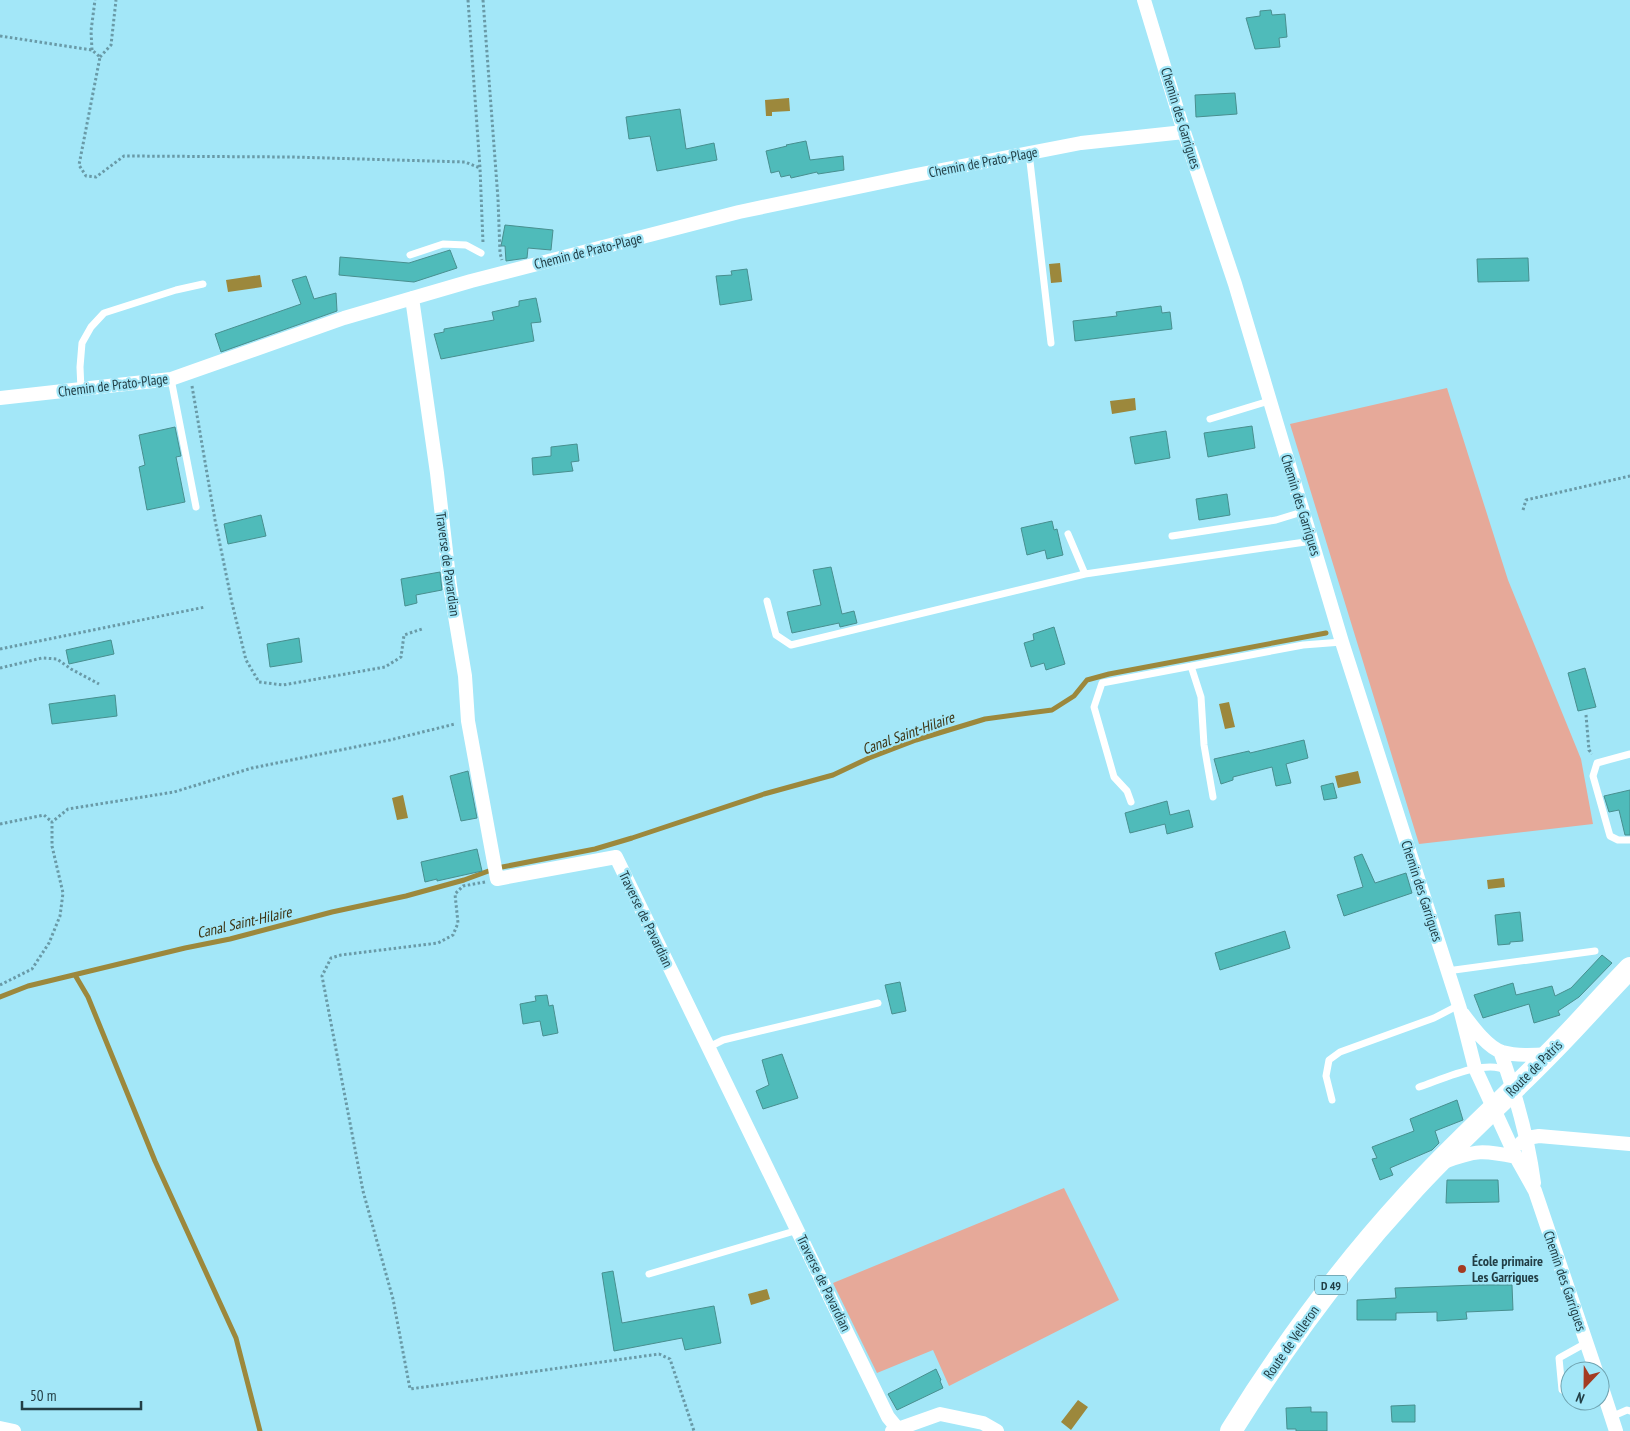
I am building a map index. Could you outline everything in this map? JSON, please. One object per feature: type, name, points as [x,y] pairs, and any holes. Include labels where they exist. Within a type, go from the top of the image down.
[{"type":"main road","name":"Route de Patris","points":[[1435,1166],[1494,1108],[1511,1080],[1549,1054],[1630,968]]},
{"type":"main road","name":"Route de Velleron","points":[[1231,1431],[1327,1290],[1372,1236],[1435,1166]]},
{"type":"street","name":"Chemin des Garrigues","points":[[1144,0],[1184,132],[1235,284],[1302,512],[1313,541],[1342,642],[1459,1007],[1475,1068],[1514,1153],[1535,1191]]},
{"type":"street","name":"Chemin de Prato-Plage","points":[[0,398],[170,379],[344,318],[412,298],[505,272],[740,212],[1081,143],[1184,132]]},
{"type":"street","name":"Traverse de Pavardian","points":[[412,298],[437,473],[450,586],[465,676],[468,721],[497,880],[616,857],[894,1430]]},
{"type":"street","name":"Chemin des Garrigues","points":[[1459,1007],[1478,1033],[1500,1051],[1511,1080],[1527,1138],[1535,1191],[1592,1361]]},
{"type":"street","points":[[1500,1051],[1519,1055],[1549,1054]]},
{"type":"street","points":[[1435,1166],[1467,1153],[1484,1151],[1514,1153],[1527,1138],[1539,1136],[1630,1144]]},
{"type":"street","points":[[1609,1411],[1616,1431]]},
{"type":"street","points":[[894,1430],[940,1414],[983,1423],[997,1431]]},
{"type":"street","points":[[0,1428],[14,1431]]},
{"type":"lane","points":[[1029,153],[1052,343]]},
{"type":"lane","points":[[410,255],[443,244],[466,245],[481,253]]},
{"type":"lane","points":[[81,390],[82,343],[91,327],[104,313],[176,290],[203,284]]},
{"type":"lane","points":[[170,379],[196,507]]},
{"type":"lane","points":[[1210,419],[1269,401]]},
{"type":"lane","points":[[1172,536],[1276,520],[1302,512]]},
{"type":"lane","points":[[1068,534],[1085,574]]},
{"type":"lane","points":[[766,601],[776,635],[791,645],[1085,574],[1313,541]]},
{"type":"lane","points":[[1131,802],[1127,791],[1114,776],[1094,707],[1102,683],[1303,645],[1342,642]]},
{"type":"lane","points":[[1191,666],[1201,696],[1204,745],[1213,797]]},
{"type":"lane","points":[[1630,754],[1597,763],[1593,776],[1610,836],[1618,840],[1630,840]]},
{"type":"lane","points":[[1447,972],[1595,951]]},
{"type":"lane","points":[[709,1047],[723,1040],[878,1003]]},
{"type":"lane","points":[[1332,1100],[1326,1076],[1329,1060],[1340,1052],[1459,1007]]},
{"type":"lane","points":[[1419,1087],[1475,1068],[1501,1068],[1511,1080]]},
{"type":"lane","points":[[649,1274],[798,1230]]},
{"type":"lane","points":[[1560,1369],[1559,1358],[1586,1343]]},
{"type":"lane","points":[[1611,1417],[1627,1410],[1630,1411]]},
{"type":"path","points":[[92,50],[91,31],[94,0]]},
{"type":"path","points":[[116,0],[111,45],[100,57],[79,165],[86,176],[96,177],[124,156],[292,157],[465,162],[480,168]]},
{"type":"path","points":[[468,0],[484,238],[481,253]]},
{"type":"path","points":[[483,0],[498,199],[500,253],[505,272]]},
{"type":"path","points":[[0,36],[92,50],[100,57]]},
{"type":"path","points":[[193,371],[192,388],[215,520],[232,603],[246,660],[259,682],[283,684],[385,667],[401,657],[404,635],[422,628]]},
{"type":"path","points":[[1523,510],[1526,500],[1630,476]]},
{"type":"path","points":[[0,649],[205,606]]},
{"type":"path","points":[[0,668],[42,658],[56,659],[100,684]]},
{"type":"path","points":[[1586,714],[1589,750],[1597,763]]},
{"type":"path","points":[[52,822],[68,809],[174,792],[252,768],[390,740],[468,721]]},
{"type":"path","points":[[0,824],[44,815],[52,822],[52,846],[63,892],[60,916],[49,943],[32,970],[0,985]]},
{"type":"path","points":[[497,880],[463,886],[454,894],[458,923],[453,935],[438,943],[331,958],[322,976],[363,1191],[394,1299],[410,1390],[659,1354],[670,1359],[694,1431]]},
{"type":"shaded area","points":[[789,98],[790,111],[772,112],[772,116],[766,116],[765,100]]},
{"type":"shaded area","points":[[1060,263],[1062,282],[1051,283],[1049,264]]},
{"type":"shaded area","points":[[260,275],[262,287],[228,292],[226,280]]},
{"type":"shaded area","points":[[1447,388],[1508,580],[1581,759],[1593,824],[1419,844],[1290,424]]},
{"type":"shaded area","points":[[1135,398],[1136,410],[1112,414],[1110,401]]},
{"type":"shaded area","points":[[1229,702],[1235,727],[1225,729],[1219,704]]},
{"type":"shaded area","points":[[1358,771],[1361,783],[1338,788],[1335,776]]},
{"type":"shaded area","points":[[403,795],[408,818],[397,820],[392,798]]},
{"type":"shaded area","points":[[1504,878],[1505,887],[1488,889],[1487,880]]},
{"type":"shaded area","points":[[1064,1188],[1119,1300],[949,1386],[933,1350],[877,1373],[833,1283]]},
{"type":"shaded area","points":[[767,1289],[770,1299],[751,1305],[748,1294]]},
{"type":"shaded area","points":[[1078,1400],[1088,1407],[1071,1430],[1061,1422]]},
{"type":"building","points":[[1271,10],[1272,15],[1285,14],[1287,37],[1279,38],[1280,47],[1255,49],[1246,18],[1260,16],[1260,11]]},
{"type":"building","points":[[1235,93],[1237,114],[1196,117],[1195,95]]},
{"type":"building","points":[[680,109],[686,149],[714,143],[717,160],[657,171],[650,136],[629,139],[626,117]]},
{"type":"building","points":[[806,141],[810,160],[843,156],[844,170],[818,174],[817,172],[791,178],[790,175],[781,177],[779,171],[771,173],[766,151]]},
{"type":"building","points":[[505,225],[553,230],[551,250],[528,248],[527,258],[506,261],[505,246],[501,246]]},
{"type":"building","points":[[450,250],[457,268],[414,282],[339,275],[340,257],[409,263]]},
{"type":"building","points":[[1528,258],[1529,281],[1478,282],[1477,259]]},
{"type":"building","points":[[747,269],[752,300],[720,305],[716,276],[732,275],[731,271]]},
{"type":"building","points":[[306,276],[314,299],[336,293],[337,311],[221,352],[215,334],[301,304],[292,280]]},
{"type":"building","points":[[536,298],[541,322],[531,323],[534,341],[441,359],[434,334],[444,332],[444,329],[494,320],[492,312],[519,306],[519,301]]},
{"type":"building","points":[[1161,306],[1162,313],[1170,312],[1172,329],[1075,341],[1073,321],[1117,316],[1116,312]]},
{"type":"building","points":[[1252,426],[1255,448],[1208,457],[1204,433]]},
{"type":"building","points":[[175,427],[181,456],[176,457],[185,502],[147,510],[139,467],[145,465],[139,435]]},
{"type":"building","points":[[1166,431],[1170,458],[1135,464],[1130,437]]},
{"type":"building","points":[[577,444],[579,461],[571,462],[573,471],[533,475],[532,458],[551,456],[551,447]]},
{"type":"building","points":[[1227,494],[1230,515],[1199,520],[1196,499]]},
{"type":"building","points":[[261,515],[266,536],[228,544],[224,524]]},
{"type":"building","points":[[1052,521],[1054,530],[1057,529],[1063,555],[1047,559],[1045,550],[1027,555],[1021,528]]},
{"type":"building","points":[[831,567],[842,614],[854,611],[857,623],[840,627],[839,623],[792,633],[787,612],[821,605],[813,570]]},
{"type":"building","points":[[440,572],[442,590],[416,595],[417,603],[405,606],[401,579]]},
{"type":"building","points":[[1054,627],[1065,664],[1046,670],[1044,663],[1031,667],[1024,643],[1034,640],[1033,634]]},
{"type":"building","points":[[299,638],[302,662],[270,667],[267,644]]},
{"type":"building","points":[[111,640],[114,654],[69,664],[66,650]]},
{"type":"building","points":[[1585,668],[1596,707],[1578,711],[1568,673]]},
{"type":"building","points":[[115,695],[117,716],[52,724],[49,704]]},
{"type":"building","points":[[1304,740],[1308,758],[1286,764],[1291,783],[1276,786],[1272,767],[1233,777],[1233,780],[1221,784],[1214,759],[1249,751],[1250,753]]},
{"type":"building","points":[[468,771],[477,818],[461,821],[450,776]]},
{"type":"building","points":[[1333,783],[1337,798],[1324,800],[1321,786]]},
{"type":"building","points":[[1630,790],[1630,835],[1625,835],[1619,810],[1609,812],[1604,796]]},
{"type":"building","points":[[1167,801],[1170,815],[1189,810],[1193,827],[1167,834],[1165,824],[1130,833],[1125,813]]},
{"type":"building","points":[[477,849],[482,871],[425,882],[421,862]]},
{"type":"building","points":[[1362,854],[1375,883],[1406,873],[1412,893],[1344,916],[1337,895],[1363,887],[1354,857]]},
{"type":"building","points":[[1520,912],[1523,941],[1498,945],[1495,915]]},
{"type":"building","points":[[1285,931],[1290,948],[1220,970],[1215,953]]},
{"type":"building","points":[[1602,955],[1612,963],[1579,997],[1558,1011],[1560,1015],[1534,1023],[1529,1004],[1483,1018],[1474,995],[1513,983],[1516,995],[1552,986],[1555,996],[1571,988]]},
{"type":"building","points":[[900,982],[906,1011],[892,1014],[885,985]]},
{"type":"building","points":[[547,995],[549,1006],[553,1005],[558,1033],[543,1036],[540,1021],[523,1024],[520,1004],[536,1001],[535,996]]},
{"type":"building","points":[[782,1054],[798,1098],[763,1109],[756,1091],[769,1085],[762,1060]]},
{"type":"building","points":[[1457,1100],[1463,1120],[1435,1131],[1439,1143],[1432,1150],[1390,1168],[1393,1175],[1380,1180],[1372,1159],[1377,1158],[1372,1147],[1414,1131],[1410,1119]]},
{"type":"building","points":[[1447,1180],[1498,1180],[1499,1202],[1446,1203]]},
{"type":"building","points":[[613,1271],[622,1323],[714,1306],[721,1343],[685,1350],[682,1338],[614,1351],[602,1273]]},
{"type":"building","points":[[1512,1285],[1513,1310],[1466,1312],[1467,1319],[1437,1321],[1437,1312],[1396,1313],[1396,1320],[1357,1320],[1357,1300],[1396,1298],[1395,1288]]},
{"type":"building","points":[[936,1369],[943,1388],[897,1410],[888,1394]]},
{"type":"building","points":[[1415,1405],[1415,1422],[1392,1422],[1391,1406]]},
{"type":"building","points":[[1311,1407],[1311,1412],[1327,1412],[1327,1431],[1296,1431],[1296,1429],[1287,1429],[1286,1408]]},
{"type":"waterway","name":"Canal Saint-Hilaire","points":[[497,868],[595,849],[632,838],[764,794],[833,775],[869,758],[916,740],[985,719],[1052,710],[1074,696],[1087,680],[1109,674],[1326,633]]},
{"type":"waterway","name":"Canal Saint-Hilaire","points":[[0,997],[28,986],[230,939],[332,912],[406,896],[464,880],[494,869]]},
{"type":"waterway","points":[[75,975],[88,997],[155,1161],[236,1338],[260,1431]]},
{"type":"place","name":"École primaire Les Garrigues","points":[[1462,1269]]}]
